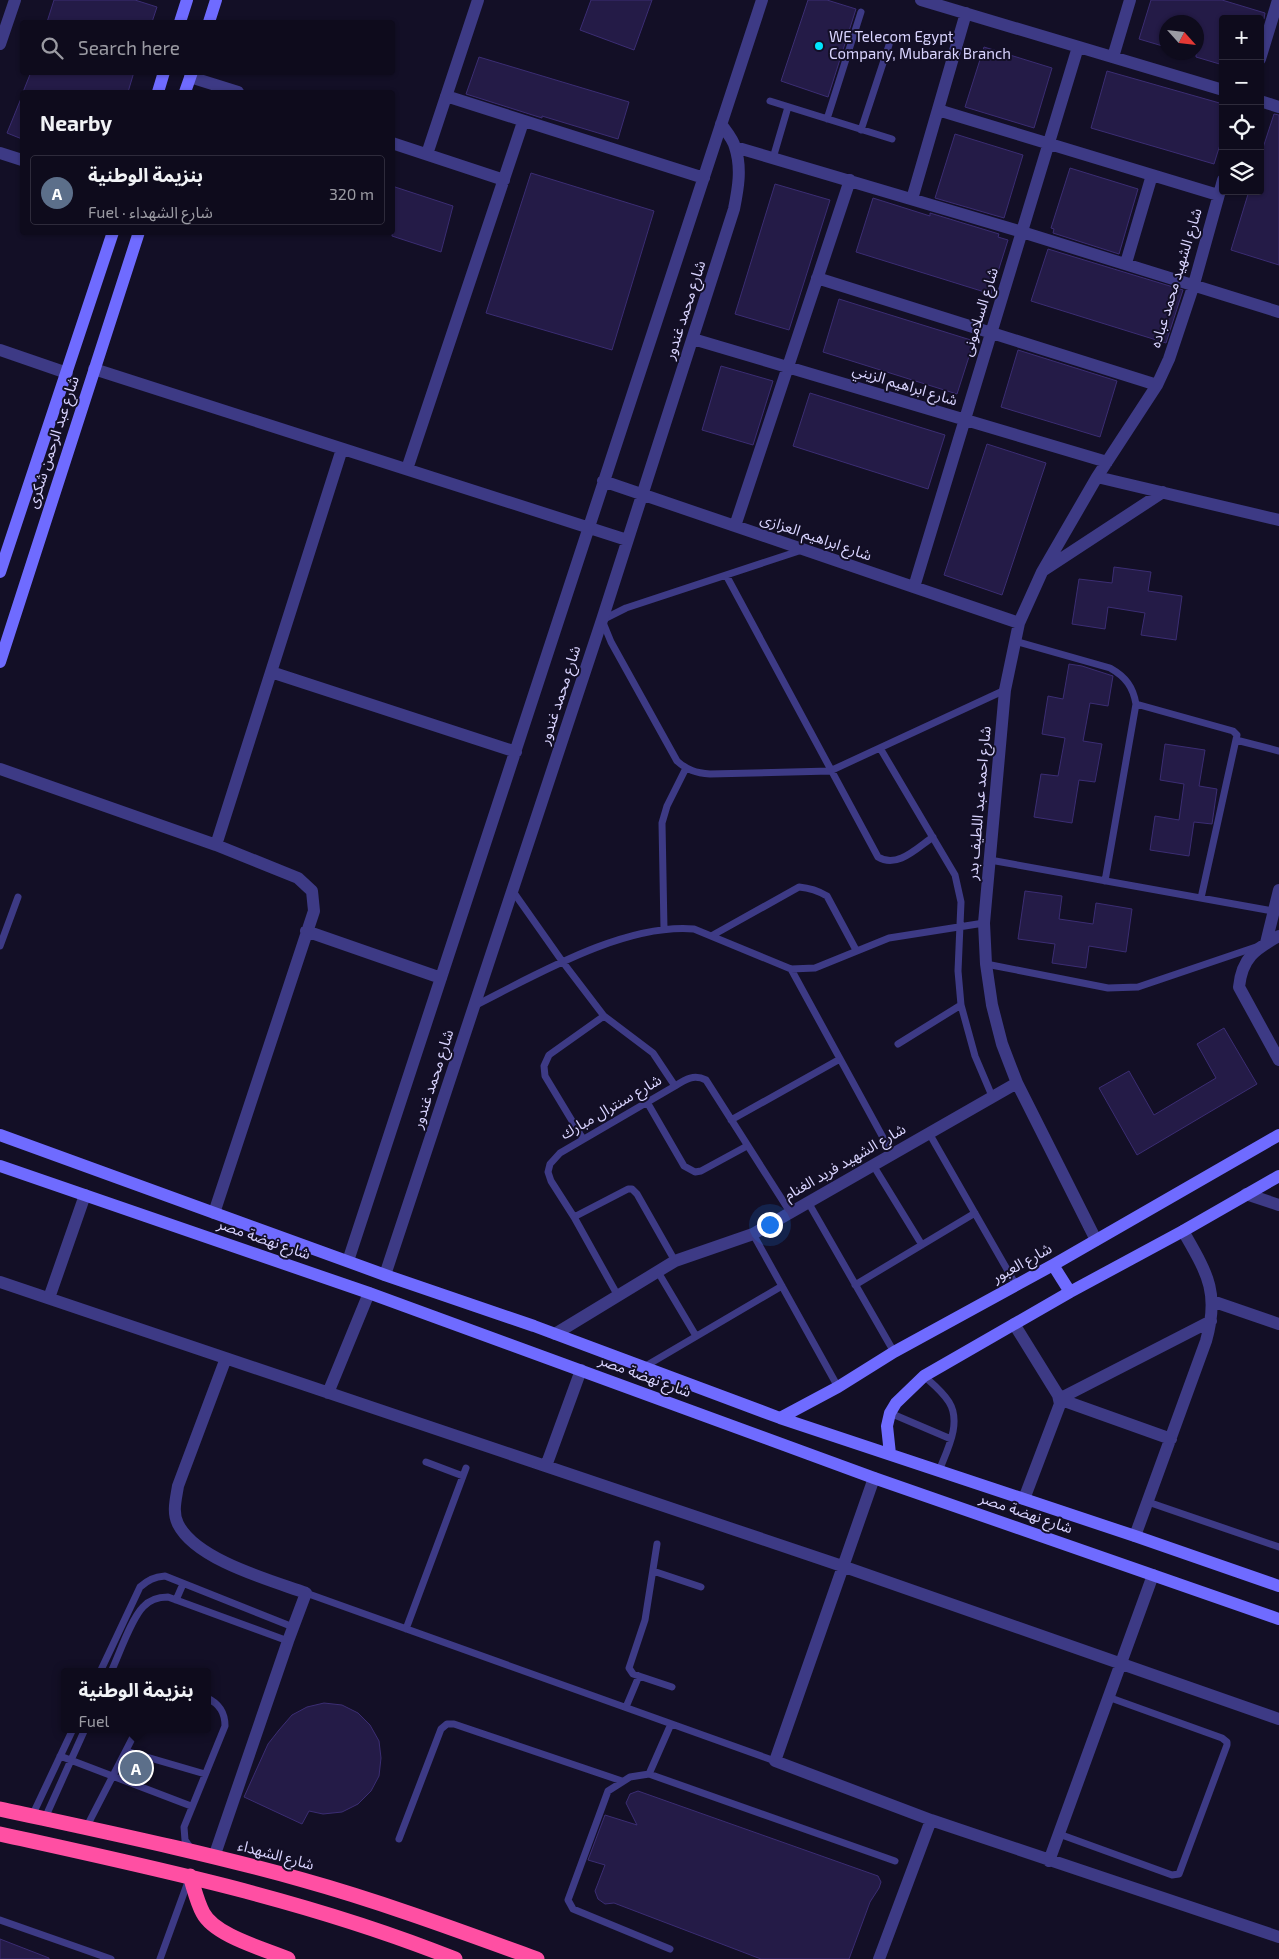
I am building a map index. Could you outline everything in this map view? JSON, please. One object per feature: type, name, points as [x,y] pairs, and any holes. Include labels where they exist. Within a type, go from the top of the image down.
[{"type":"highway","name":"شارع الشهداء","points":[[0,1808],[194,1852],[303,1880],[386,1905],[537,1959]]},
{"type":"highway","points":[[0,1834],[190,1876],[352,1921],[435,1954],[455,1959]]},
{"type":"highway","points":[[190,1876],[203,1914],[215,1926],[288,1959]]},
{"type":"street","points":[[0,44],[15,0]]},
{"type":"street","points":[[181,20],[188,0]]},
{"type":"street","points":[[209,20],[216,0]]},
{"type":"street","points":[[426,154],[478,0]]},
{"type":"street","name":"شارع محمد غندور","points":[[348,1261],[762,0]]},
{"type":"street","points":[[921,0],[1219,89]]},
{"type":"street","points":[[1113,57],[1130,0]]},
{"type":"street","points":[[1264,46],[1277,5]]},
{"type":"street","points":[[912,199],[966,13]]},
{"type":"street","name":"شارع السلامونى","points":[[914,587],[1078,47]]},
{"type":"street","points":[[159,90],[163,75]]},
{"type":"street","points":[[186,90],[191,75],[232,90]]},
{"type":"street","points":[[446,96],[704,178]]},
{"type":"street","points":[[1264,102],[1279,107]]},
{"type":"street","points":[[938,110],[1218,195]]},
{"type":"street","points":[[407,469],[523,122]]},
{"type":"street","name":"شارع محمد غندور","points":[[385,1275],[602,620],[737,196],[739,168],[735,147],[721,124]]},
{"type":"street","points":[[395,144],[504,180]]},
{"type":"street","points":[[735,147],[1126,263],[1279,312]]},
{"type":"street","points":[[0,153],[20,159]]},
{"type":"street","points":[[1126,263],[1152,175]]},
{"type":"street","points":[[735,526],[850,180]]},
{"type":"street","name":"شارع الشهيد محمد عباده","points":[[1158,384],[1175,344],[1194,284],[1219,192]]},
{"type":"street","name":"شارع عبد الرحمن شكرى","points":[[0,572],[112,235]]},
{"type":"street","name":"شارع عبد الرحمن شكرى","points":[[1,656],[138,235]]},
{"type":"street","points":[[817,278],[1158,384]]},
{"type":"street","name":"شارع ابراهيم الزيني","points":[[693,339],[1107,462]]},
{"type":"street","points":[[0,350],[67,374]]},
{"type":"street","points":[[94,369],[627,540]]},
{"type":"street","name":"شارع احمد عبد اللطيف بدر","points":[[1096,1240],[1017,1083],[1002,1044],[992,1005],[986,964],[984,923],[1005,690],[1020,623],[1042,572],[1097,477],[1158,384]]},
{"type":"street","points":[[216,845],[342,449]]},
{"type":"street","points":[[1097,477],[1279,520]]},
{"type":"street","name":"شارع ابراهيم العزازى","points":[[603,481],[1020,623]]},
{"type":"street","points":[[1042,572],[1163,492]]},
{"type":"street","points":[[271,672],[516,752]]},
{"type":"street","points":[[0,769],[216,845],[298,878],[312,891],[314,911],[214,1213]]},
{"type":"street","points":[[1266,943],[1279,890]]},
{"type":"street","points":[[306,931],[441,978]]},
{"type":"street","points":[[1279,936],[1255,951],[1246,961],[1240,974],[1239,987],[1279,1060]]},
{"type":"street","name":"شارع الشهيد فريد الغنام","points":[[555,1334],[675,1261],[753,1234],[928,1132],[1017,1083]]},
{"type":"street","name":"شارع نهضة مصر","points":[[0,1135],[385,1275],[555,1334],[780,1418],[1279,1586]]},
{"type":"street","name":"شارع العبور","points":[[780,1418],[838,1387],[894,1352],[1053,1265],[1279,1135]]},
{"type":"street","name":"شارع نهضة مصر","points":[[0,1166],[369,1293],[874,1478],[1279,1619]]},
{"type":"street","points":[[890,1454],[887,1426],[890,1413],[896,1403],[924,1376],[1070,1292],[1183,1231],[1279,1176]]},
{"type":"street","points":[[1246,1194],[1279,1205]]},
{"type":"street","points":[[49,1298],[85,1195]]},
{"type":"street","points":[[1135,1536],[1212,1321],[1212,1301],[1208,1278],[1183,1231]]},
{"type":"street","points":[[1053,1265],[1070,1292]]},
{"type":"street","points":[[0,1282],[842,1566],[1279,1719]]},
{"type":"street","points":[[328,1393],[369,1293]]},
{"type":"street","points":[[1212,1301],[1279,1324]]},
{"type":"street","points":[[1059,1399],[1212,1321]]},
{"type":"street","points":[[1014,1324],[1059,1399],[1058,1412],[1024,1499]]},
{"type":"street","points":[[214,1857],[306,1593],[232,1565],[210,1554],[191,1541],[178,1524],[174,1507],[178,1486],[226,1358]]},
{"type":"street","points":[[546,1466],[580,1370]]},
{"type":"street","points":[[1059,1399],[1171,1438]]},
{"type":"street","points":[[874,1478],[775,1761],[931,1820],[1279,1937]]},
{"type":"street","points":[[1050,1861],[1120,1663],[1154,1575]]},
{"type":"street","points":[[879,1959],[931,1820]]},
{"type":"lane","points":[[827,119],[861,12]]},
{"type":"lane","points":[[860,130],[889,45]]},
{"type":"lane","points":[[770,101],[892,139]]},
{"type":"lane","points":[[773,158],[788,107]]},
{"type":"lane","points":[[802,550],[626,608],[602,620],[611,642],[677,760],[686,768],[697,773],[710,774],[830,771],[1005,690]]},
{"type":"lane","points":[[726,575],[830,771],[878,856],[884,861],[892,862],[933,837]]},
{"type":"lane","points":[[1015,641],[1110,668],[1121,674],[1134,693],[1136,704],[1105,881]]},
{"type":"lane","points":[[1136,704],[1233,731],[1237,735],[1201,898]]},
{"type":"lane","points":[[1236,740],[1279,751]]},
{"type":"lane","points":[[880,748],[955,875],[960,902],[958,970],[961,1005],[975,1056],[992,1096]]},
{"type":"lane","points":[[664,930],[662,823],[667,806],[686,768]]},
{"type":"lane","points":[[990,860],[1273,911]]},
{"type":"lane","points":[[713,935],[799,887],[809,888],[818,890],[827,896],[856,950]]},
{"type":"lane","name":"شارع سنترال مبارك","points":[[512,890],[604,1016],[653,1053],[676,1086],[560,1153],[550,1164],[548,1172],[551,1181],[574,1217],[618,1296]]},
{"type":"lane","points":[[0,946],[18,897]]},
{"type":"lane","points":[[474,1006],[562,961],[619,940],[678,927],[694,928],[713,935],[791,969],[815,968],[889,938],[984,923]]},
{"type":"lane","points":[[986,964],[1108,988],[1122,989],[1138,987],[1266,943]]},
{"type":"lane","points":[[791,969],[892,1154]]},
{"type":"lane","points":[[898,1044],[961,1005]]},
{"type":"lane","points":[[583,1139],[545,1076],[544,1066],[549,1055],[604,1016]]},
{"type":"lane","points":[[731,1120],[840,1060]]},
{"type":"lane","points":[[676,1086],[691,1077],[700,1077],[706,1080],[790,1212]]},
{"type":"lane","points":[[647,1102],[684,1166],[689,1170],[701,1171],[747,1146]]},
{"type":"lane","points":[[928,1132],[1016,1285]]},
{"type":"lane","points":[[873,1165],[922,1245]]},
{"type":"lane","points":[[574,1217],[628,1189],[632,1189],[637,1194],[675,1261]]},
{"type":"lane","points":[[808,1202],[894,1352]]},
{"type":"lane","points":[[855,1285],[975,1213]]},
{"type":"lane","points":[[753,1234],[838,1387]]},
{"type":"lane","points":[[658,1272],[696,1336]]},
{"type":"lane","points":[[643,1368],[782,1286]]},
{"type":"lane","points":[[924,1376],[943,1394],[953,1411],[955,1420],[951,1440],[939,1471]]},
{"type":"lane","points":[[890,1413],[951,1440]]},
{"type":"lane","points":[[406,1629],[464,1472],[426,1462]]},
{"type":"lane","points":[[1148,1502],[1279,1547]]},
{"type":"lane","points":[[657,1544],[645,1620],[629,1668],[631,1672],[639,1676],[672,1687]]},
{"type":"lane","points":[[653,1571],[701,1587]]},
{"type":"lane","points":[[102,1668],[140,1587],[146,1582],[159,1577],[165,1576],[293,1627]]},
{"type":"lane","points":[[176,1600],[183,1584]]},
{"type":"lane","points":[[306,1593],[775,1761]]},
{"type":"lane","points":[[113,1668],[138,1612],[159,1597],[168,1596],[288,1641]]},
{"type":"lane","points":[[626,1708],[639,1676]]},
{"type":"lane","points":[[1059,1834],[1172,1875],[1179,1874],[1227,1745],[1227,1742],[1222,1738],[1108,1696]]},
{"type":"lane","points":[[194,1852],[185,1840],[184,1827],[225,1726],[220,1706],[211,1700]]},
{"type":"lane","points":[[399,1839],[441,1729],[447,1724],[454,1724],[622,1781]]},
{"type":"lane","points":[[649,1774],[672,1724]]},
{"type":"lane","points":[[38,1817],[60,1756],[71,1733]]},
{"type":"lane","points":[[38,1817],[71,1760],[83,1733]]},
{"type":"lane","points":[[86,1828],[135,1733]]},
{"type":"lane","points":[[126,1751],[205,1774]]},
{"type":"lane","points":[[60,1756],[191,1806]]},
{"type":"lane","points":[[670,1949],[573,1909],[570,1905],[569,1895],[608,1791],[630,1777],[649,1774],[895,1861]]},
{"type":"lane","points":[[160,1959],[190,1876]]},
{"type":"lane","points":[[0,1920],[111,1959]]},
{"type":"building","points":[[54,0],[135,0],[157,7],[153,20],[48,20]]},
{"type":"building","points":[[591,0],[652,0],[634,50],[580,30]]},
{"type":"building","name":"WE Telecom Egypt Company, Mubarak Branch","points":[[808,0],[827,0],[856,9],[828,97],[781,81]]},
{"type":"building","points":[[1151,0],[1222,0],[1265,13],[1264,19],[1264,15],[1219,15],[1219,64],[1204,59],[1204,15],[1159,15],[1159,45],[1139,39]]},
{"type":"building","points":[[984,47],[1052,68],[1034,128],[965,107]]},
{"type":"building","points":[[479,57],[629,102],[618,139],[466,94]]},
{"type":"building","points":[[1107,71],[1219,103],[1219,148],[1214,164],[1091,128]]},
{"type":"building","points":[[30,75],[133,75],[129,90],[24,90]]},
{"type":"building","points":[[20,101],[20,138],[7,133]]},
{"type":"building","points":[[1274,114],[1279,115],[1279,265],[1231,250],[1248,195],[1264,195],[1264,145]]},
{"type":"building","points":[[955,134],[1023,155],[1004,218],[935,198]]},
{"type":"building","points":[[1070,168],[1138,189],[1119,254],[1053,233],[1054,229],[1051,228]]},
{"type":"building","points":[[531,173],[654,211],[612,350],[486,313]]},
{"type":"building","points":[[775,184],[830,200],[789,330],[735,314]]},
{"type":"building","points":[[395,187],[453,206],[441,252],[392,236],[395,235]]},
{"type":"building","points":[[873,198],[930,216],[930,213],[999,234],[998,237],[1008,240],[991,294],[856,252]]},
{"type":"building","points":[[1048,249],[1183,290],[1166,343],[1031,301]]},
{"type":"building","points":[[839,299],[974,341],[957,394],[823,352]]},
{"type":"building","points":[[1018,350],[1117,381],[1100,437],[1001,407]]},
{"type":"building","points":[[721,366],[773,381],[753,445],[702,430]]},
{"type":"building","points":[[810,393],[945,435],[928,489],[793,446]]},
{"type":"building","points":[[987,444],[1046,463],[1002,595],[944,575]]},
{"type":"building","points":[[1114,567],[1151,572],[1148,591],[1182,596],[1176,640],[1141,635],[1145,613],[1108,607],[1105,629],[1072,624],[1079,579],[1112,583]]},
{"type":"building","points":[[1069,664],[1113,676],[1108,706],[1090,703],[1083,741],[1102,744],[1095,782],[1079,780],[1072,823],[1034,817],[1041,774],[1058,776],[1065,738],[1042,734],[1048,696],[1063,699]]},
{"type":"building","points":[[1165,744],[1205,750],[1199,786],[1217,789],[1212,824],[1194,822],[1189,856],[1150,850],[1155,816],[1179,820],[1184,784],[1160,780]]},
{"type":"building","points":[[1025,891],[1062,896],[1059,919],[1093,924],[1096,903],[1132,909],[1126,952],[1089,946],[1086,968],[1052,963],[1055,944],[1018,939]]},
{"type":"building","points":[[1224,1028],[1257,1084],[1137,1155],[1099,1088],[1129,1071],[1154,1115],[1216,1078],[1197,1044]]},
{"type":"building","points":[[324,1703],[342,1705],[358,1713],[370,1725],[379,1741],[381,1758],[379,1776],[371,1791],[358,1804],[342,1812],[323,1814],[309,1811],[302,1824],[244,1797],[268,1744],[279,1730],[292,1715],[307,1707]]},
{"type":"building","points":[[638,1791],[878,1876],[881,1882],[879,1888],[870,1902],[849,1959],[761,1959],[614,1903],[605,1904],[598,1899],[595,1891],[605,1865],[588,1860],[605,1815],[637,1825],[626,1803],[630,1794]]},
{"type":"building","points":[[0,1939],[49,1958],[49,1959],[0,1959]]},
{"type":"place","name":"WE Telecom Egypt Company, Mubarak Branch","points":[[819,46]]},
{"type":"place","name":"بنزيمة الوطنية","points":[[136,1768]]}]
